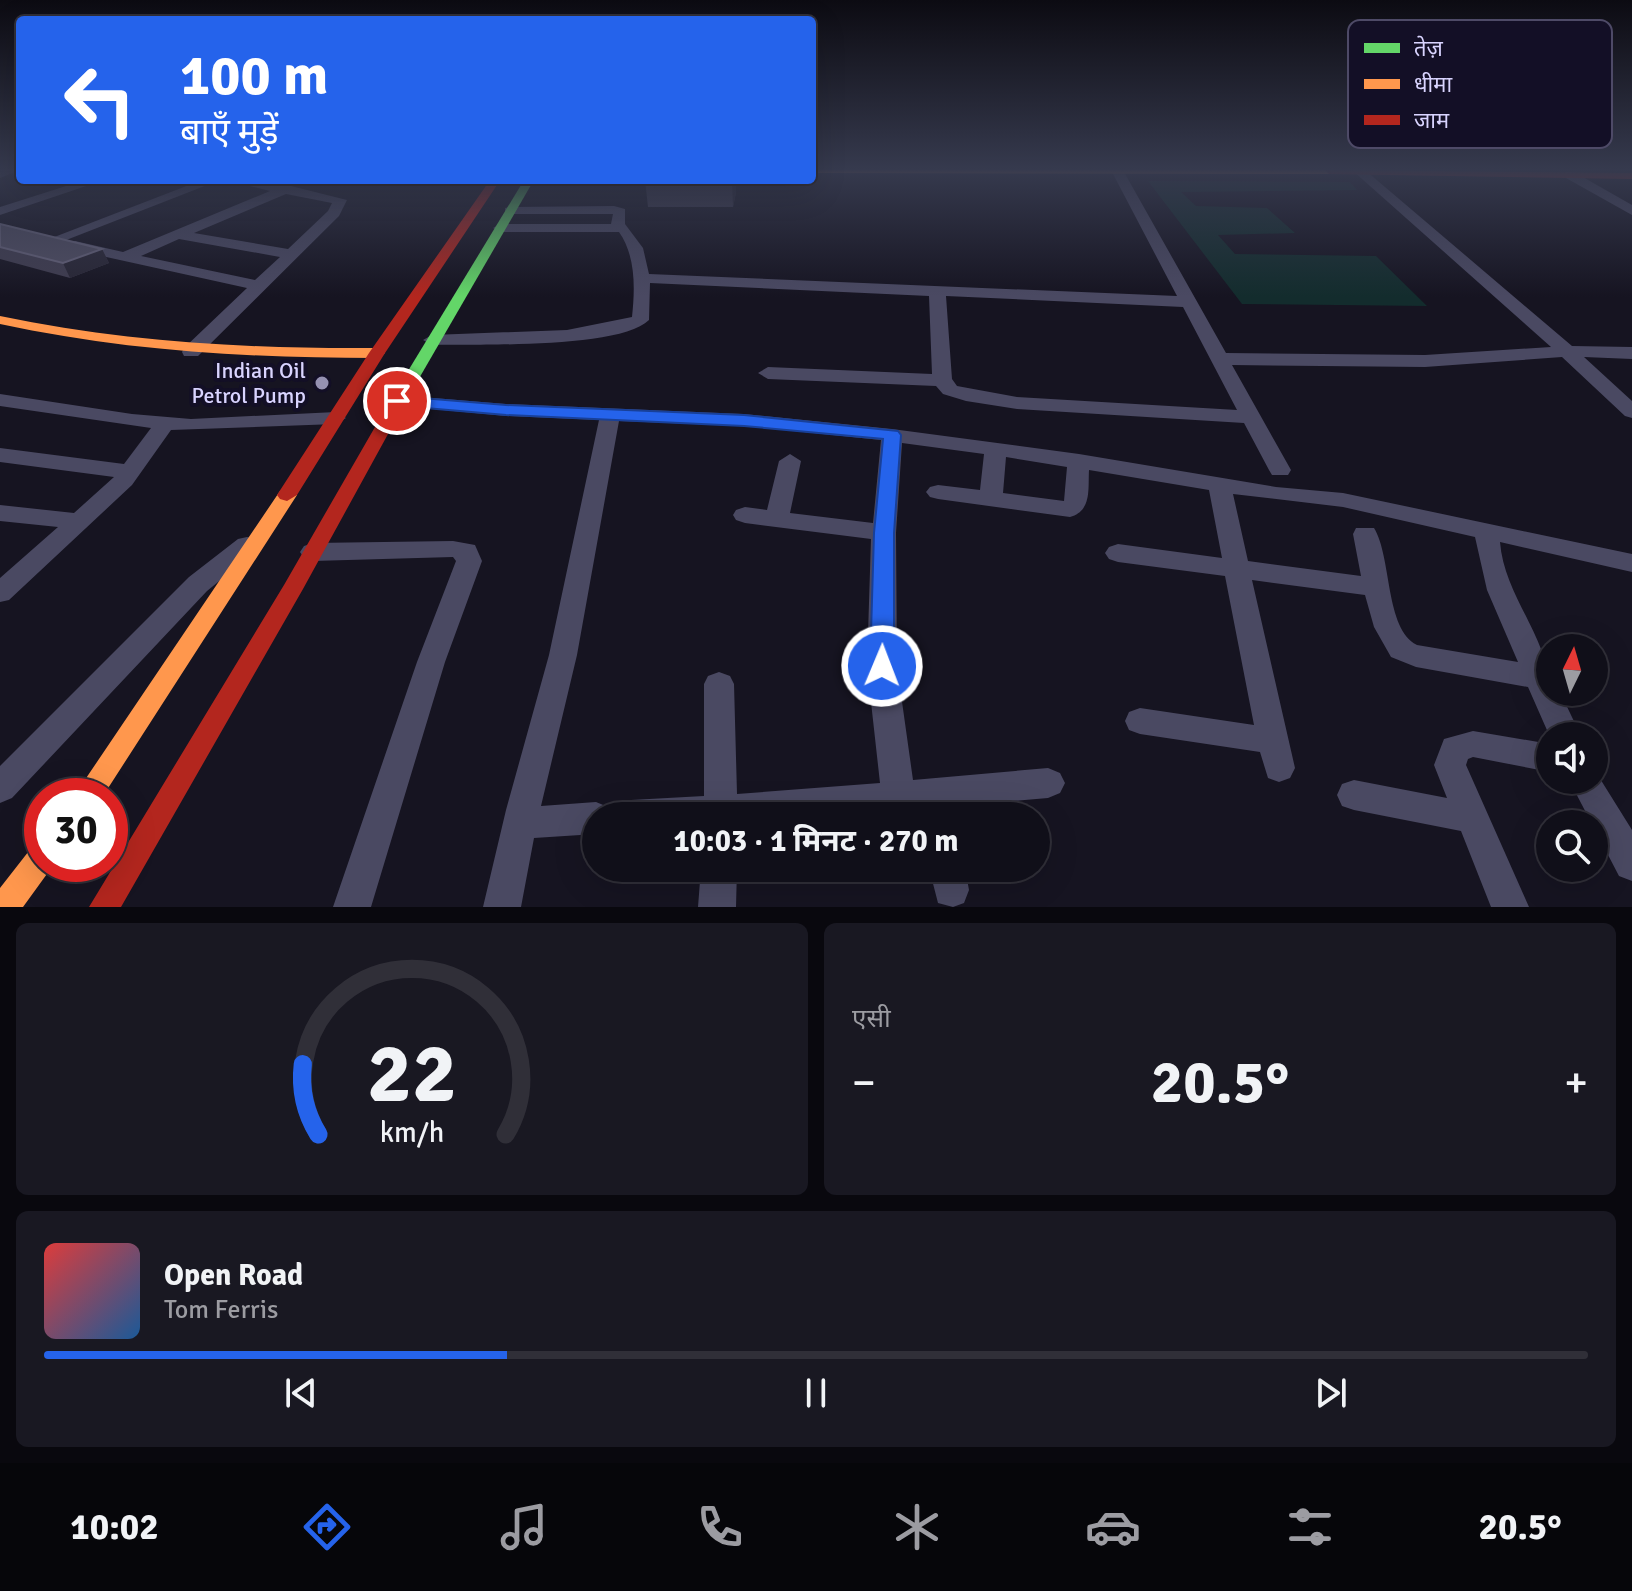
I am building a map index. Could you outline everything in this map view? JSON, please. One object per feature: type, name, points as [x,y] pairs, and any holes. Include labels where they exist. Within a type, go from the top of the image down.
[{"type":"main road","points":[[100,778],[264,532],[467,212]]},
{"type":"main road","points":[[104,907],[509,212]]},
{"type":"main road","points":[[0,320],[117,345],[191,352],[377,353]]},
{"type":"main road","points":[[4,907],[24,881]]},
{"type":"street","points":[[121,212],[45,239],[259,286]]},
{"type":"street","points":[[122,258],[232,212]]},
{"type":"street","points":[[191,352],[334,212]]},
{"type":"street","points":[[617,227],[620,212]]},
{"type":"street","points":[[1140,212],[1280,470]]},
{"type":"street","points":[[1407,212],[1567,351],[1632,412]]},
{"type":"street","points":[[432,340],[585,333],[622,328],[640,320],[644,294],[641,278],[630,236],[617,227],[500,228]]},
{"type":"street","points":[[178,235],[291,254]]},
{"type":"street","points":[[641,278],[1189,302]]},
{"type":"street","points":[[937,292],[942,380],[950,390],[973,397],[1017,403],[1252,417]]},
{"type":"street","points":[[1221,359],[1425,361],[1567,351],[1632,353]]},
{"type":"street","points":[[768,373],[942,380]]},
{"type":"street","points":[[0,400],[191,425],[336,418]]},
{"type":"street","points":[[397,401],[744,420],[892,435],[1079,461],[1276,494],[1343,500],[1632,563]]},
{"type":"street","points":[[502,907],[563,655],[610,415]]},
{"type":"street","points":[[0,593],[12,571],[79,521],[129,472],[165,423]]},
{"type":"street","points":[[892,435],[884,533],[882,666],[898,795]]},
{"type":"street","points":[[991,499],[996,449]]},
{"type":"street","points":[[0,455],[129,472]]},
{"type":"street","points":[[777,519],[790,461]]},
{"type":"street","points":[[938,492],[1070,509],[1075,504],[1079,461]]},
{"type":"street","points":[[1140,721],[1276,755],[1219,484]]},
{"type":"street","points":[[0,513],[79,521]]},
{"type":"street","points":[[745,515],[884,533]]},
{"type":"street","points":[[0,788],[198,584],[264,532]]},
{"type":"street","points":[[1487,532],[1488,550],[1500,590],[1536,667]]},
{"type":"street","points":[[1365,534],[1392,637],[1406,652],[1536,677]]},
{"type":"street","points":[[313,552],[453,549],[466,551],[469,561],[431,662],[352,907]]},
{"type":"street","points":[[1118,553],[1377,587]]},
{"type":"street","points":[[719,684],[722,802]]},
{"type":"street","points":[[1510,907],[1450,765],[1455,749],[1473,744],[1536,755]]},
{"type":"street","points":[[948,802],[1048,783]]},
{"type":"street","points":[[1593,794],[1632,864]]},
{"type":"street","points":[[830,802],[898,795],[929,802]]},
{"type":"street","points":[[1354,795],[1473,818]]},
{"type":"street","points":[[520,823],[582,819]]},
{"type":"street","points":[[717,907],[718,882]]},
{"type":"green space","points":[[1172,212],[1272,212],[1295,233],[1218,235],[1235,254],[1376,256],[1427,306],[1242,304]]},
{"type":"building","points":[[0,224],[102,249],[63,263],[0,247]]},
{"type":"traffic: fast","points":[[402,394],[510,212]]},
{"type":"traffic: slow","points":[[0,320],[94,338],[187,348],[377,353]]},
{"type":"traffic: slow","points":[[100,778],[287,495]]},
{"type":"traffic: slow","points":[[4,907],[24,881]]},
{"type":"traffic: jam","points":[[287,495],[377,353],[473,212]]},
{"type":"traffic: jam","points":[[104,907],[292,589],[402,394]]},
{"type":"place","name":"Indian Oil Petrol Pump","points":[[322,383]]},
{"type":"route","points":[[397,401],[506,410],[744,420],[892,435],[884,533],[882,666]]}]
